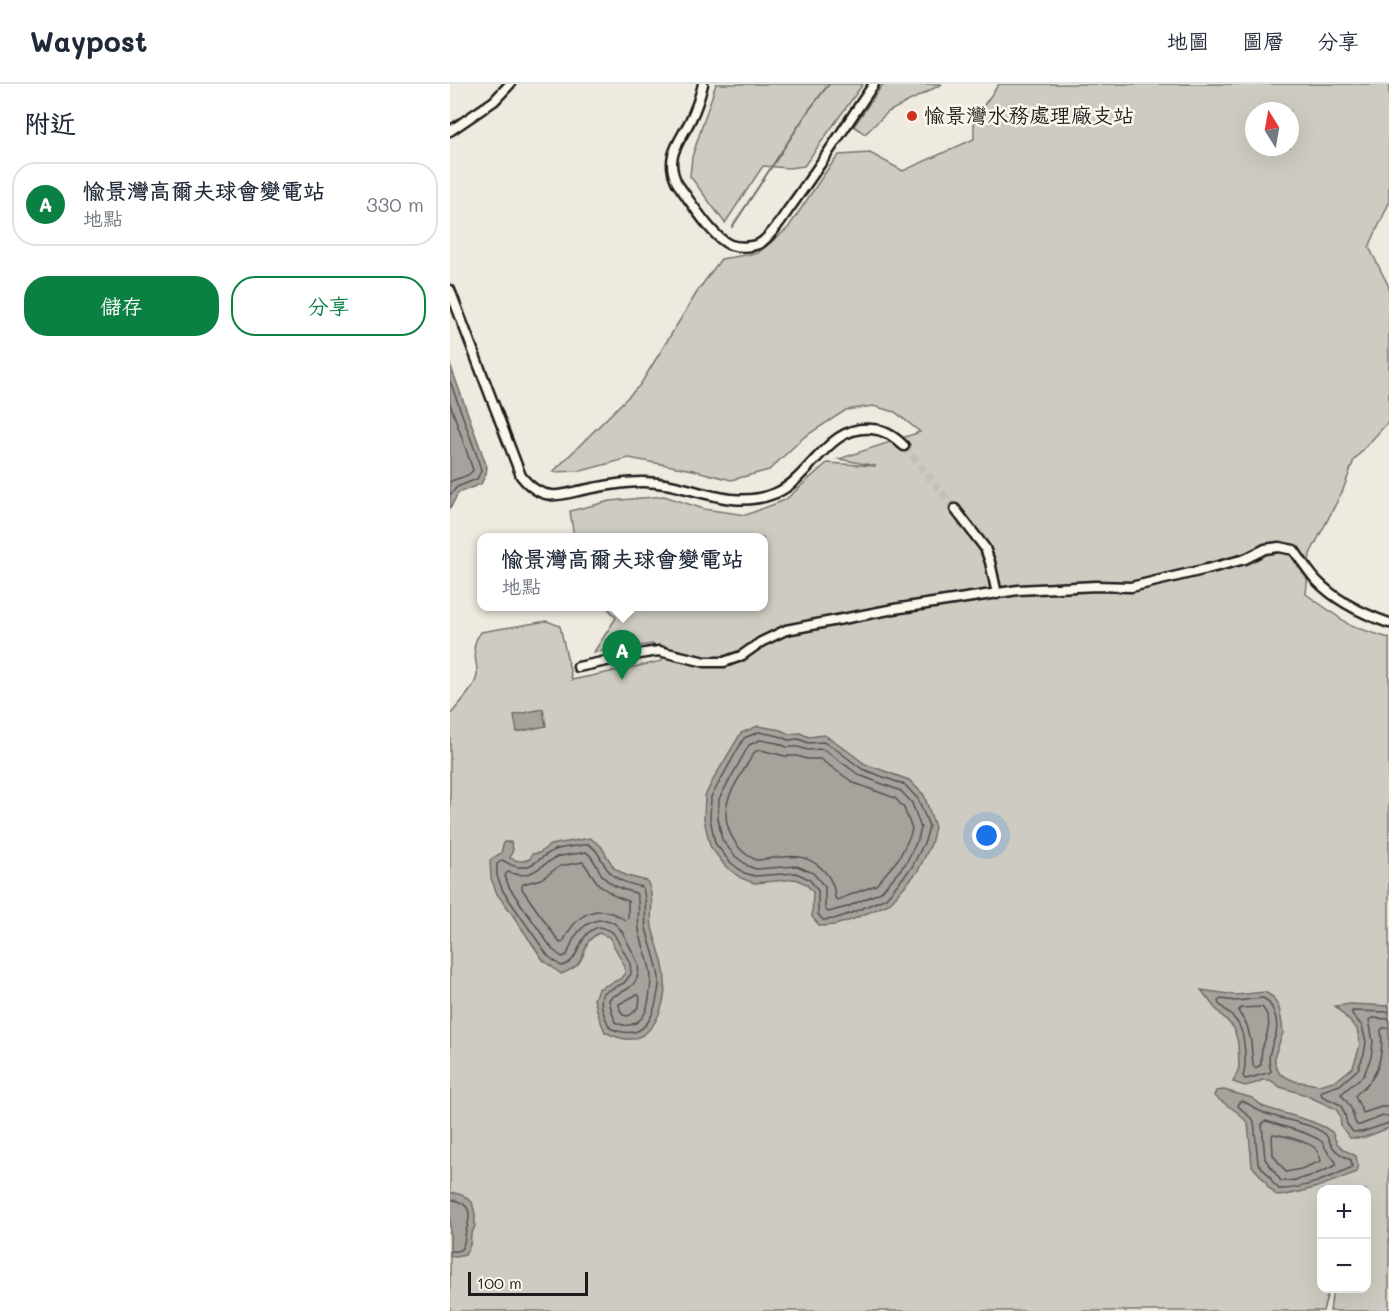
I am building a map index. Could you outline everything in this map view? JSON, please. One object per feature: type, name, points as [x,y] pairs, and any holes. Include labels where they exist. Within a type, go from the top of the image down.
[{"type":"street","points":[[450,131],[494,100],[510,84]]},
{"type":"street","points":[[703,84],[698,105],[673,153],[671,164],[673,175],[710,228],[720,238],[730,245],[747,246],[761,243],[771,232],[812,177],[874,84]]},
{"type":"street","points":[[450,290],[521,476],[528,485],[538,491],[550,495],[564,494],[629,482],[643,482],[675,485],[719,498],[737,500],[759,498],[777,493],[787,486],[831,444],[851,431],[878,430],[892,436],[904,446]]},
{"type":"street","points":[[955,509],[981,542],[988,555],[997,594]]},
{"type":"street","points":[[578,667],[659,651],[705,662],[724,662],[741,656],[761,642],[786,630],[894,609],[1018,590],[1058,587],[1131,587],[1245,559],[1265,549],[1279,547],[1294,550],[1316,580],[1330,593],[1364,614],[1389,623]]},
{"type":"shaded area","points":[[716,84],[863,84],[804,166],[789,168],[763,166],[725,223],[690,176],[692,157]]},
{"type":"shaded area","points":[[883,84],[942,84],[888,112],[865,134],[854,126]]},
{"type":"shaded area","points":[[999,84],[1389,84],[1389,203],[1369,247],[1389,287],[1389,421],[1354,460],[1343,490],[1310,554],[1306,594],[1351,626],[1389,638],[1389,1311],[1330,1311],[1332,1293],[1371,1293],[1371,1185],[1317,1185],[1317,1293],[1328,1293],[1323,1311],[450,1311],[450,715],[476,679],[475,643],[481,632],[547,621],[560,626],[572,680],[662,661],[653,644],[594,652],[616,618],[610,611],[768,611],[768,533],[573,533],[570,511],[610,501],[664,496],[704,509],[746,515],[785,500],[827,463],[876,466],[839,459],[920,432],[895,412],[873,406],[846,410],[804,437],[769,470],[731,480],[629,458],[581,471],[553,472],[640,385],[699,289],[721,259],[758,253],[788,228],[839,155],[870,153],[903,171],[974,139],[974,119]]},
{"type":"water","points":[[450,364],[487,467],[481,484],[458,493],[450,509]]},
{"type":"water","points":[[543,709],[546,726],[517,732],[514,715]]},
{"type":"water","points":[[758,726],[781,730],[789,734],[800,733],[809,737],[824,735],[865,764],[909,780],[924,795],[935,827],[931,844],[918,871],[889,904],[851,920],[835,925],[820,926],[812,917],[813,892],[806,884],[796,879],[754,883],[741,878],[725,866],[710,846],[704,819],[705,796],[741,733]]},
{"type":"water","points":[[590,838],[601,846],[614,868],[627,876],[647,881],[651,891],[652,927],[664,967],[665,989],[658,1017],[647,1032],[640,1037],[621,1038],[605,1032],[599,1017],[594,999],[598,989],[620,979],[625,973],[624,965],[609,937],[599,933],[593,937],[587,944],[578,964],[561,974],[543,960],[497,894],[491,878],[490,860],[501,853],[504,842],[511,842],[513,849],[510,858],[522,861],[530,859],[532,854],[539,853],[550,845]]},
{"type":"water","points":[[1201,990],[1236,995],[1265,992],[1273,997],[1279,1008],[1283,1033],[1275,1055],[1275,1065],[1280,1074],[1294,1081],[1319,1085],[1337,1080],[1353,1067],[1360,1043],[1357,1029],[1335,1006],[1351,1004],[1389,1006],[1389,1128],[1363,1138],[1350,1138],[1341,1126],[1340,1116],[1336,1109],[1303,1094],[1280,1087],[1270,1080],[1262,1080],[1245,1086],[1233,1082],[1239,1068],[1238,1043],[1234,1028]]},
{"type":"water","points":[[1224,1090],[1252,1098],[1264,1107],[1324,1127],[1332,1132],[1337,1143],[1344,1150],[1356,1156],[1357,1172],[1308,1190],[1277,1196],[1252,1166],[1248,1123],[1214,1096],[1216,1091]]},
{"type":"water","points":[[450,1192],[462,1195],[472,1202],[475,1214],[475,1226],[470,1245],[465,1255],[456,1257],[450,1256]]},
{"type":"waterway","points":[[732,227],[809,110],[829,84]]},
{"type":"tunnel","points":[[904,446],[955,509]]},
{"type":"place","name":"愉景灣水務處理廠支站","points":[[912,116]]},
{"type":"place","name":"愉景灣高爾夫球會變電站","points":[[622,680]]}]
